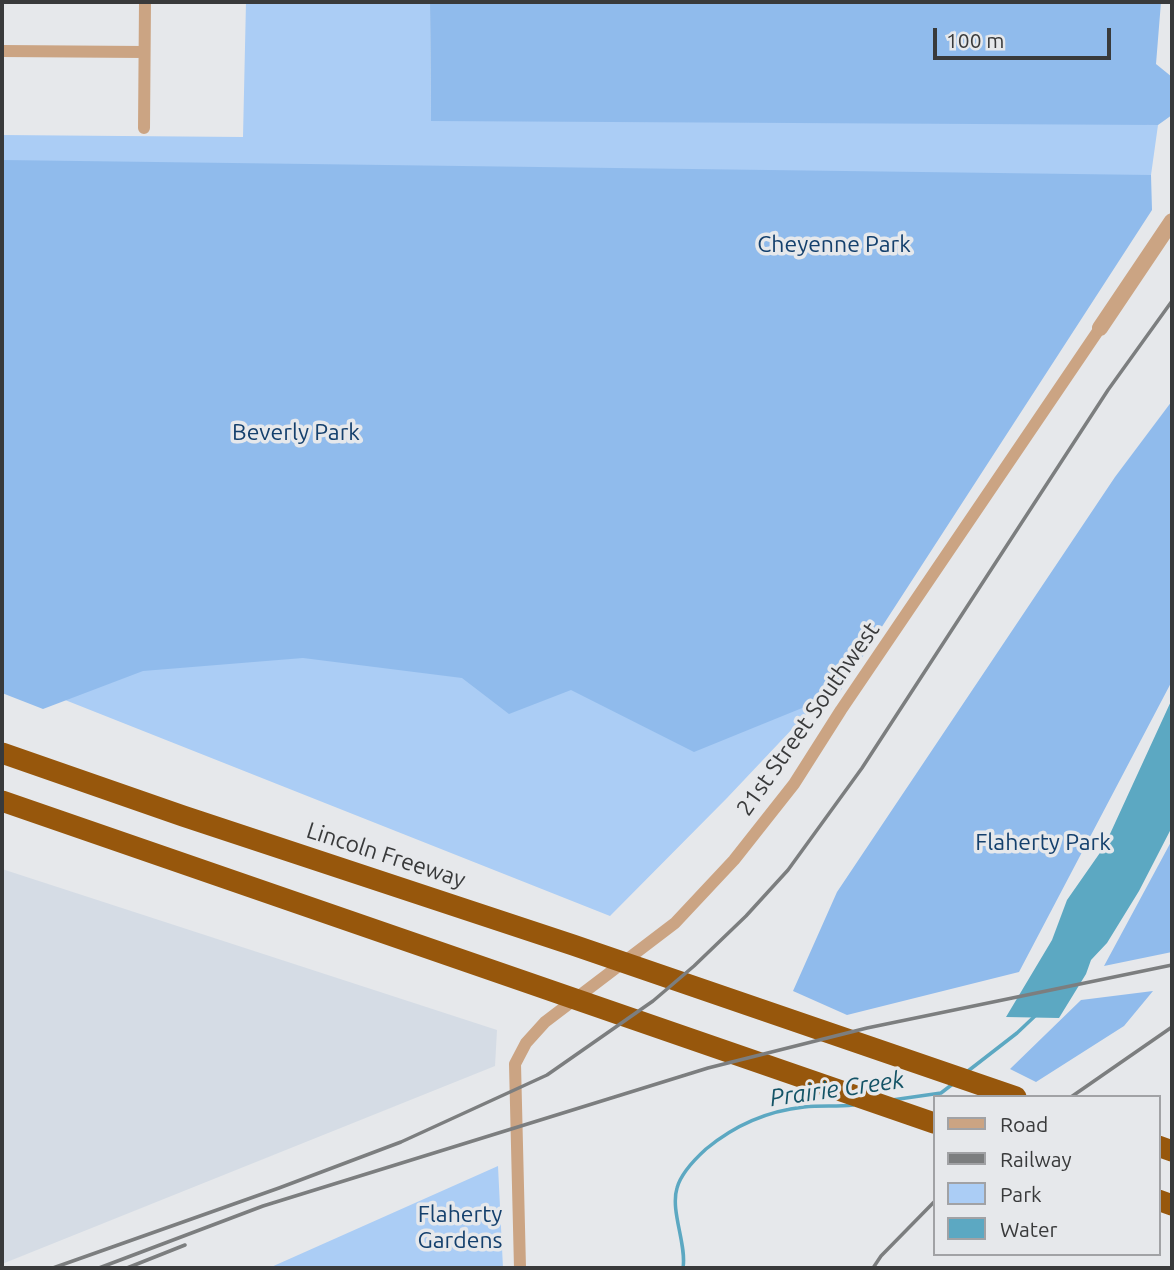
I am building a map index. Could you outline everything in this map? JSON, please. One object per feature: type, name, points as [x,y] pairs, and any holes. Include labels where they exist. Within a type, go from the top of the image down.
[{"type":"highway","points":[[2,739],[108,779],[183,816]]},
{"type":"highway","points":[[2,753],[183,816]]},
{"type":"highway","points":[[2,801],[932,1122]]},
{"type":"highway","points":[[2,808],[88,831]]},
{"type":"highway","name":"Lincoln Freeway","points":[[183,816],[573,945],[1010,1095]]},
{"type":"street","points":[[144,128],[145,2]]},
{"type":"street","points":[[2,51],[144,52]]},
{"type":"street","points":[[1100,328],[1172,221]]},
{"type":"street","name":"21st Street Southwest","points":[[520,1268],[516,1064],[526,1043],[545,1022],[675,923],[734,860],[794,784],[841,710],[1100,328]]},
{"type":"shaded area","points":[[2,869],[497,1030],[495,1066],[2,1264]]},
{"type":"green space","name":"Beverly Park","points":[[246,2],[430,2],[431,121],[596,2],[1148,2],[1147,125],[1158,125],[1151,175],[1146,175],[830,689],[610,916],[2,675],[2,135],[243,137]]},
{"type":"green space","points":[[430,2],[1161,2],[1156,64],[1172,77],[1172,115],[1158,125],[431,121]]},
{"type":"green space","name":"Beverly Park","points":[[2,160],[1151,175],[1152,210],[839,693],[694,752],[571,690],[509,714],[462,678],[303,658],[143,671],[43,709],[2,693]]},
{"type":"green space","name":"Flaherty Park","points":[[1172,401],[1172,681],[1019,972],[847,1015],[793,991],[837,892],[1115,477]]},
{"type":"green space","points":[[1172,840],[1172,952],[1104,966]]},
{"type":"green space","points":[[1153,991],[1124,1026],[1036,1082],[1010,1069],[1081,1000]]},
{"type":"green space","name":"Flaherty Gardens","points":[[498,1166],[503,1268],[269,1268]]},
{"type":"water","points":[[1172,699],[1172,827],[1139,891],[1107,943],[1091,960],[1086,974],[1059,1018],[1006,1017],[1052,940],[1067,900],[1104,847]]},
{"type":"waterway","name":"Prairie Creek","points":[[968,1071],[1035,1016]]},
{"type":"waterway","name":"Prairie Creek","points":[[892,1100],[941,1093],[954,1083]]},
{"type":"waterway","name":"Prairie Creek","points":[[683,1268],[683,1249],[675,1197],[682,1177],[702,1153],[728,1133],[764,1116],[804,1107],[853,1105]]},
{"type":"railway","points":[[53,1268],[401,1142],[547,1075],[653,1001],[694,966],[746,916],[788,870],[862,768],[1108,390],[1172,301]]},
{"type":"railway","points":[[99,1268],[263,1206],[708,1068],[867,1028],[1172,965]]},
{"type":"railway","points":[[1074,1095],[1172,1027]]},
{"type":"railway","points":[[873,1268],[881,1256],[932,1204]]},
{"type":"railway","points":[[127,1268],[185,1245]]},
{"type":"park label","name":"Cheyenne Park","points":[[834,244]]}]
